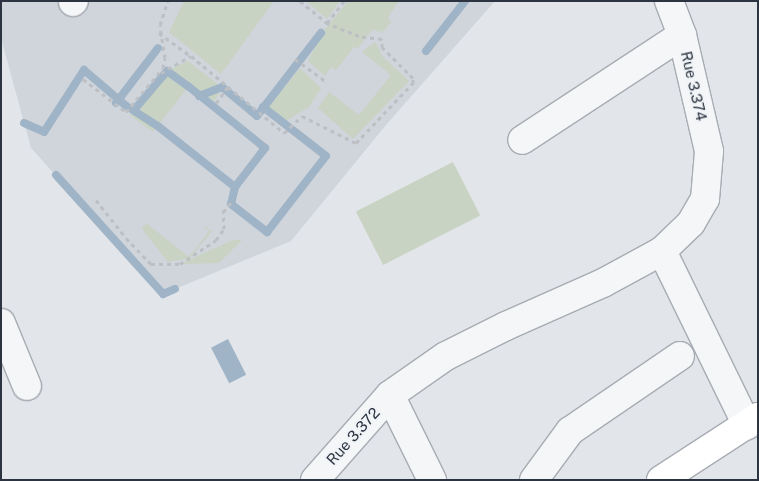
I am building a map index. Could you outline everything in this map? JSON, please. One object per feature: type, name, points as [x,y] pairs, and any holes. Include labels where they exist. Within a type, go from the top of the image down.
[{"type":"main road","points":[[661,480],[753,421]]},
{"type":"street","points":[[669,1],[682,35]]},
{"type":"street","name":"Rue 3.374","points":[[390,396],[446,356],[506,326],[603,283],[662,251],[691,224],[705,199],[709,151],[682,35],[522,140]]},
{"type":"street","points":[[662,251],[753,421]]},
{"type":"street","points":[[1,323],[27,386]]},
{"type":"street","points":[[534,480],[570,431],[680,356]]},
{"type":"street","name":"Rue 3.372","points":[[315,480],[390,396],[432,480]]},
{"type":"path","points":[[161,73],[164,58],[159,33],[161,20],[168,1]]},
{"type":"path","points":[[159,33],[191,56],[284,133],[302,116],[353,143],[357,142],[413,83],[413,78],[382,47],[382,39],[359,36],[327,23],[300,1]]},
{"type":"path","points":[[327,23],[344,1]]},
{"type":"path","points":[[83,79],[126,112],[161,73],[191,56]]},
{"type":"path","points":[[295,59],[325,80]]},
{"type":"path","points":[[216,103],[228,87]]},
{"type":"path","points":[[96,200],[126,238],[151,264],[180,264],[216,240],[224,229],[223,212],[233,200]]},
{"type":"shaded area","points":[[1,1],[495,1],[386,125],[291,241],[163,294],[31,148],[1,38]]},
{"type":"green space","points":[[184,1],[274,1],[221,74],[169,32]]},
{"type":"green space","points":[[306,1],[340,1],[327,19]]},
{"type":"green space","points":[[348,1],[399,1],[388,17],[391,22],[382,33],[373,29],[357,49],[354,47],[336,70],[331,67],[325,76],[308,61],[323,32]]},
{"type":"green space","points":[[375,42],[383,57],[409,81],[353,139],[318,108],[329,92],[359,115],[391,75],[362,52]]},
{"type":"green space","points":[[188,61],[223,88],[211,106],[188,87],[153,132],[130,115],[167,71]]},
{"type":"green space","points":[[300,68],[321,88],[309,107],[286,121],[268,108]]},
{"type":"green space","points":[[453,162],[480,215],[383,265],[356,211]]},
{"type":"green space","points":[[146,223],[189,257],[209,231],[202,225],[212,231],[190,258],[168,262],[142,229]]},
{"type":"green space","points":[[233,240],[242,240],[219,263],[180,264]]},
{"type":"water","points":[[228,339],[246,375],[229,383],[211,348]]},
{"type":"waterway","points":[[426,51],[465,1]]},
{"type":"waterway","points":[[199,96],[222,87],[257,116],[321,33]]},
{"type":"waterway","points":[[116,103],[158,48]]},
{"type":"waterway","points":[[24,123],[44,132],[84,70],[125,105],[159,127],[235,187],[231,204],[267,232],[326,156],[263,107]]},
{"type":"waterway","points":[[134,110],[167,71],[188,86],[265,148],[235,187]]},
{"type":"waterway","points":[[56,175],[163,294],[175,289]]}]
